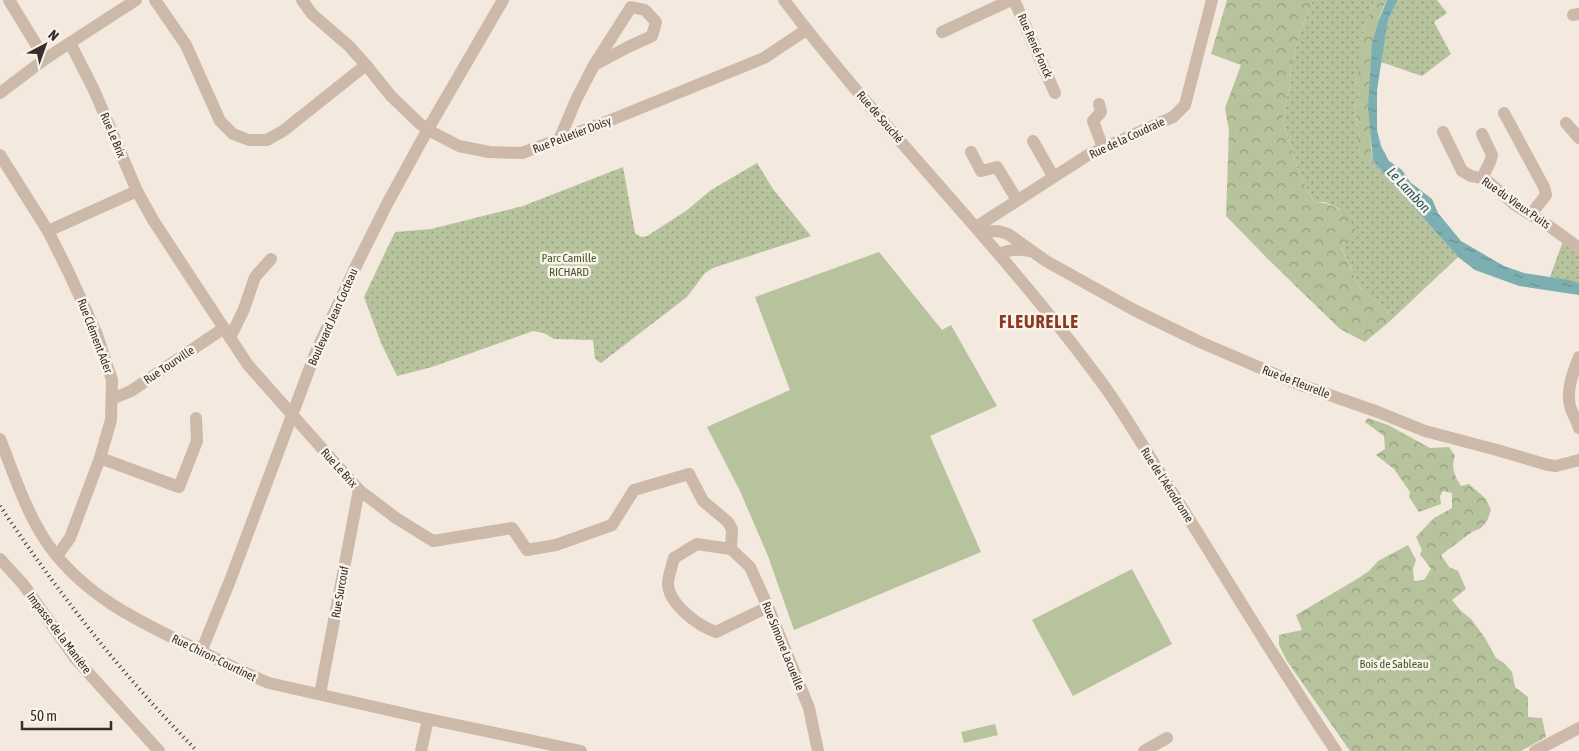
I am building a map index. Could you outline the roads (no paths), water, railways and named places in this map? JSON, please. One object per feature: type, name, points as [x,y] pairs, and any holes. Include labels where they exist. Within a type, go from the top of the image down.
[{"type":"street","points":[[9,0],[45,59]]},
{"type":"street","points":[[0,93],[45,59],[136,0]]},
{"type":"street","points":[[155,0],[186,45],[220,121],[233,134],[249,140],[267,140],[283,131],[366,65]]},
{"type":"street","name":"Rue Pelletier Doisy","points":[[302,0],[312,14],[349,46],[391,96],[420,124],[459,146],[489,152],[522,154],[764,58],[806,30]]},
{"type":"street","name":"Boulevard Jean Cocteau","points":[[201,652],[254,518],[315,354],[387,204],[503,0]]},
{"type":"street","name":"Rue de Souché","points":[[784,0],[858,93],[978,229]]},
{"type":"street","points":[[942,32],[1013,0]]},
{"type":"street","name":"Rue René Fonck","points":[[1013,0],[1055,92]]},
{"type":"street","name":"Rue de la Coudraie","points":[[978,229],[1017,200],[1088,155],[1173,117],[1185,105],[1212,0]]},
{"type":"street","points":[[559,140],[576,100],[594,65],[631,7],[645,10],[656,22],[652,36],[594,65]]},
{"type":"street","name":"Rue Le Brix","points":[[70,43],[94,90],[137,191],[154,220],[248,365],[358,490],[396,518],[433,541],[512,528],[527,550],[556,545],[612,526],[634,490],[689,474],[703,501],[728,522],[732,528],[731,549]]},
{"type":"street","points":[[1099,104],[1101,112],[1093,121],[1103,148]]},
{"type":"street","points":[[1504,113],[1546,195],[1531,214]]},
{"type":"street","points":[[1566,123],[1579,138]]},
{"type":"street","name":"Rue du Vieux Puits","points":[[1443,132],[1462,171],[1471,176],[1482,178],[1515,205],[1579,248]]},
{"type":"street","points":[[1482,134],[1492,155],[1482,178]]},
{"type":"street","points":[[1033,141],[1054,176]]},
{"type":"street","points":[[971,152],[981,171],[997,167],[1017,200]]},
{"type":"street","name":"Rue Clément Ader","points":[[0,156],[48,231],[96,332],[112,380],[111,420],[100,458],[70,538],[57,556]]},
{"type":"street","points":[[48,231],[137,191]]},
{"type":"street","name":"Rue de Fleurelle","points":[[978,229],[1008,234],[1030,251],[1134,310],[1200,342],[1298,384],[1378,412],[1425,431],[1548,465],[1556,466],[1579,460]]},
{"type":"street","name":"Rue de l'Aérodrome","points":[[978,229],[1034,295],[1098,377],[1288,679],[1336,751]]},
{"type":"street","points":[[999,254],[1017,249],[1030,251]]},
{"type":"street","points":[[227,333],[244,309],[255,278],[271,259]]},
{"type":"street","name":"Rue Tourville","points":[[112,399],[131,390],[227,333]]},
{"type":"street","points":[[1579,357],[1568,399],[1579,428]]},
{"type":"street","points":[[100,458],[179,487],[197,441],[196,418]]},
{"type":"street","name":"Rue Chiron-Courtinet","points":[[0,440],[34,519],[57,556],[84,584],[101,598],[133,618],[248,675],[269,683],[581,751]]},
{"type":"street","name":"Rue Surcouf","points":[[320,694],[358,490]]},
{"type":"street","points":[[731,549],[698,544],[674,558],[668,584],[677,606],[703,628],[716,632],[768,607]]},
{"type":"street","name":"Rue Simone Lacueille","points":[[731,549],[750,567],[768,607],[809,708],[818,751]]},
{"type":"street","name":"Impasse de la Manière","points":[[1,560],[23,584],[75,658],[160,751]]},
{"type":"street","points":[[421,751],[428,719]]},
{"type":"street","points":[[1535,751],[1579,728]]},
{"type":"street","points":[[1144,751],[1167,738]]},
{"type":"water","name":"Le Lambon","points":[[1387,0],[1398,0],[1388,20],[1377,90],[1377,130],[1381,146],[1389,161],[1402,170],[1410,182],[1432,199],[1438,213],[1461,241],[1504,266],[1524,273],[1579,283],[1579,295],[1519,286],[1475,270],[1458,257],[1373,161],[1368,107],[1372,44]]},
{"type":"railway","points":[[0,506],[45,571],[93,633],[143,693],[197,751]]},
{"type":"district","name":"FLEURELLE","points":[[1039,322]]},
{"type":"park label","name":"Parc Camille RICHARD","points":[[569,265]]},
{"type":"park label","name":"Bois de Sableau","points":[[1394,664]]}]
